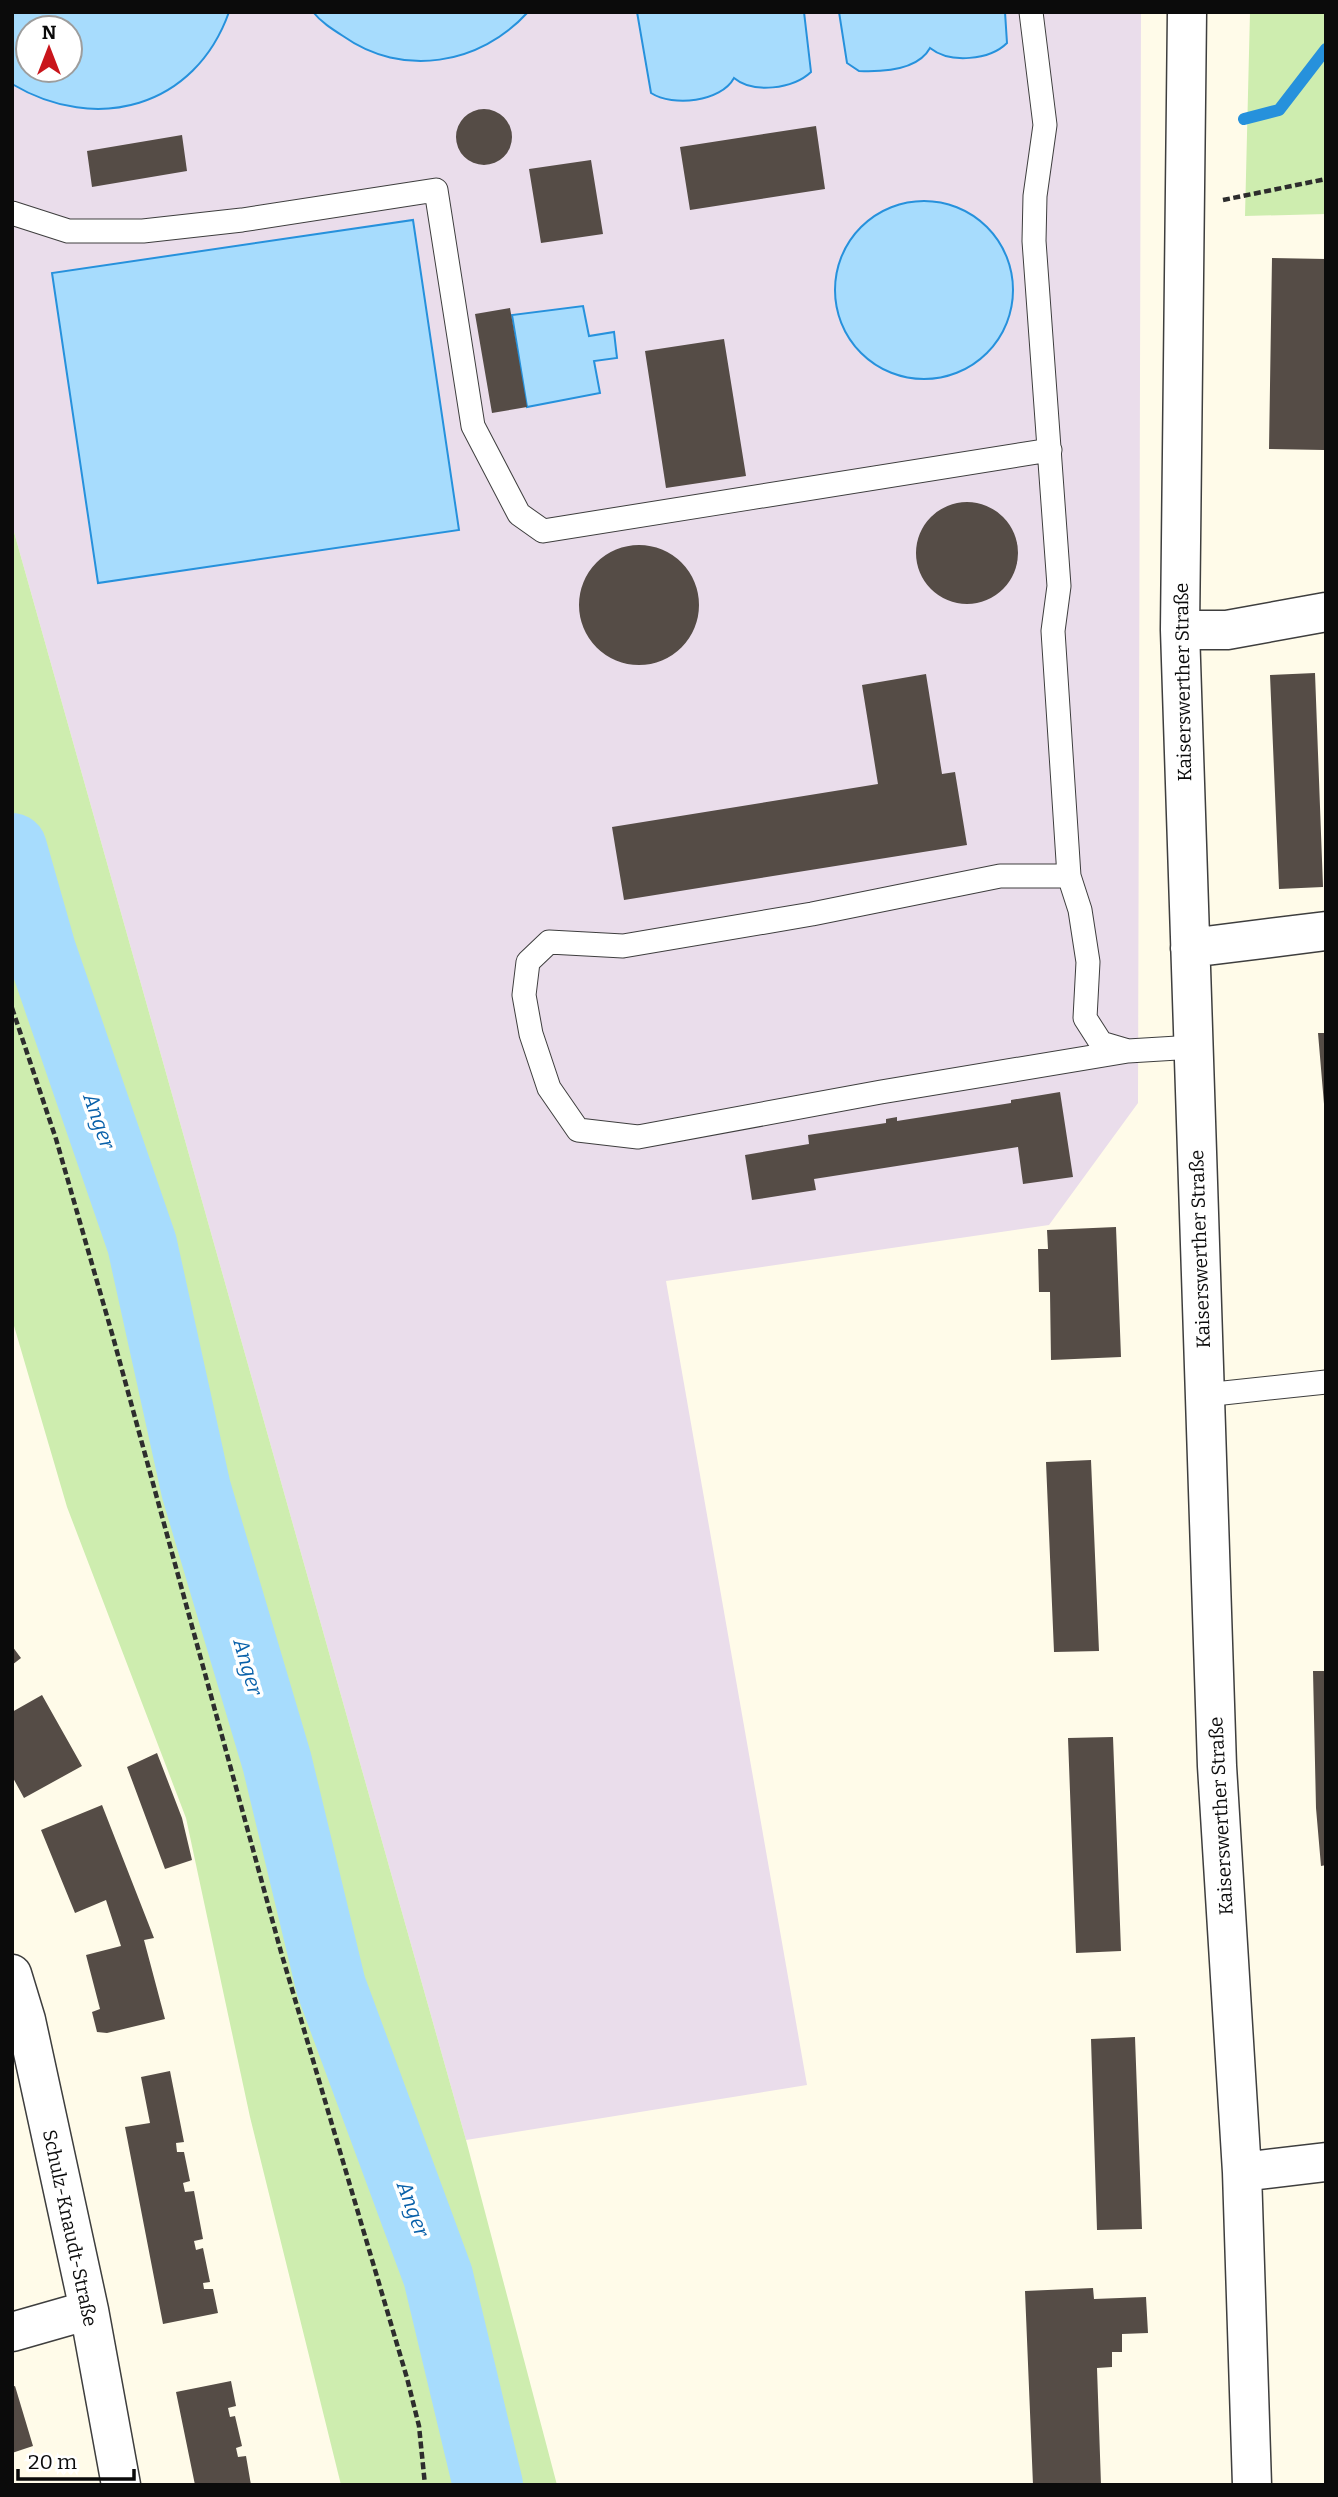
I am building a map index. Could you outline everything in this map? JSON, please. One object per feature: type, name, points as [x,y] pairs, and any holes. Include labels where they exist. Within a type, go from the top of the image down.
[{"type":"street","name":"Kaiserswerther Straße","points":[[1187,12],[1180,630],[1217,1766],[1242,2172],[1252,2485]]},
{"type":"street","points":[[1180,630],[1227,630],[1326,612]]},
{"type":"street","points":[[1190,948],[1326,931]]},
{"type":"street","name":"Schulz-Knaudt-Straße","points":[[12,1974],[26,2020],[89,2310],[121,2485]]},
{"type":"street","points":[[1242,2172],[1326,2162]]},
{"type":"street","points":[[12,2332],[89,2310]]},
{"type":"lane","points":[[1031,12],[1045,125],[1035,196],[1034,242],[1059,586],[1053,631],[1069,876],[1080,910],[1088,962],[1085,1018],[1101,1043],[1128,1051]]},
{"type":"lane","points":[[12,213],[68,230],[143,230],[242,220],[436,190],[473,426],[519,514],[544,531],[1050,450]]},
{"type":"lane","points":[[1069,876],[1000,876],[812,914],[623,946],[549,942],[528,962],[524,995],[531,1034],[549,1088],[578,1130],[638,1137],[881,1092],[1128,1051],[1194,1047]]},
{"type":"lane","points":[[1205,1395],[1326,1382]]},
{"type":"path","points":[[1185,208],[1326,179]]},
{"type":"path","points":[[12,1008],[55,1139],[102,1297],[277,1939],[407,2378],[419,2426],[425,2485]]},
{"type":"shaded area","points":[[12,12],[1141,12],[1138,1103],[1049,1225],[666,1281],[807,2085],[466,2140],[12,525]]},
{"type":"green space","points":[[1250,12],[1326,12],[1326,214],[1245,216]]},
{"type":"green space","points":[[12,525],[466,2140],[557,2485],[341,2485],[250,2117],[186,1818],[67,1507],[12,1319]]},
{"type":"water","points":[[12,12],[229,12],[213,45],[193,71],[168,90],[139,103],[109,109],[77,107],[44,99],[12,84]]},
{"type":"water","points":[[313,12],[528,12],[509,30],[464,54],[440,60],[415,61],[366,49],[331,28]]},
{"type":"water","points":[[637,12],[804,12],[811,72],[784,86],[762,88],[734,78],[728,86],[708,97],[684,101],[660,97],[651,93]]},
{"type":"water","points":[[839,12],[1005,12],[1007,43],[991,53],[970,58],[948,56],[930,48],[909,65],[889,70],[859,71],[847,63]]},
{"type":"water","points":[[924,201],[958,208],[987,227],[1006,256],[1013,290],[1006,324],[987,353],[958,372],[924,379],[890,372],[861,353],[842,324],[835,290],[842,256],[861,227],[890,208]]},
{"type":"water","points":[[413,220],[459,530],[98,583],[52,273]]},
{"type":"water","points":[[583,306],[589,336],[614,332],[617,358],[594,361],[600,393],[527,407],[512,315]]},
{"type":"building","points":[[484,109],[504,117],[512,137],[504,157],[484,165],[464,157],[456,137],[464,117]]},
{"type":"building","points":[[816,126],[825,189],[690,210],[680,147]]},
{"type":"building","points":[[182,135],[187,171],[92,187],[87,151]]},
{"type":"building","points":[[591,160],[603,234],[541,243],[529,169]]},
{"type":"building","points":[[1272,258],[1326,259],[1324,450],[1269,449]]},
{"type":"building","points":[[510,308],[527,407],[492,413],[475,314]]},
{"type":"building","points":[[724,339],[746,476],[666,488],[645,351]]},
{"type":"building","points":[[967,502],[987,506],[1003,517],[1014,533],[1018,553],[1014,573],[1003,589],[987,600],[967,604],[947,600],[931,589],[920,573],[916,553],[920,533],[931,517],[947,506]]},
{"type":"building","points":[[639,545],[662,550],[681,563],[694,582],[699,605],[694,628],[681,647],[662,660],[639,665],[616,660],[597,647],[584,628],[579,605],[584,582],[597,563],[616,550]]},
{"type":"building","points":[[1315,673],[1323,887],[1279,889],[1270,675]]},
{"type":"building","points":[[926,674],[942,774],[955,772],[967,845],[624,900],[612,827],[878,784],[862,685]]},
{"type":"building","points":[[1318,1033],[1326,1033],[1326,1104],[1324,1104]]},
{"type":"building","points":[[1060,1092],[1073,1177],[1023,1184],[1018,1147],[814,1179],[816,1190],[752,1200],[745,1155],[809,1144],[808,1135],[886,1123],[886,1119],[897,1117],[897,1121],[1011,1103],[1011,1100]]},
{"type":"building","points":[[1116,1227],[1121,1357],[1051,1360],[1050,1292],[1039,1292],[1038,1249],[1048,1249],[1047,1230]]},
{"type":"building","points":[[1091,1460],[1099,1651],[1054,1652],[1046,1462]]},
{"type":"building","points":[[12,1646],[21,1658],[12,1665]]},
{"type":"building","points":[[1313,1671],[1326,1671],[1326,1865],[1321,1866],[1316,1808]]},
{"type":"building","points":[[42,1695],[82,1766],[24,1798],[12,1776],[12,1712]]},
{"type":"building","points":[[1113,1737],[1121,1951],[1076,1953],[1068,1738]]},
{"type":"building","points":[[157,1753],[182,1818],[192,1860],[165,1869],[127,1767]]},
{"type":"building","points":[[102,1805],[154,1938],[144,1940],[165,2019],[107,2033],[97,2032],[92,2012],[100,2009],[86,1955],[121,1946],[106,1900],[75,1913],[41,1830]]},
{"type":"building","points":[[1135,2037],[1142,2229],[1097,2230],[1091,2039]]},
{"type":"building","points":[[170,2071],[184,2142],[176,2143],[177,2152],[184,2152],[190,2181],[183,2183],[185,2192],[194,2191],[203,2239],[194,2241],[196,2250],[203,2248],[210,2282],[203,2283],[204,2289],[213,2289],[218,2313],[163,2324],[125,2127],[150,2123],[141,2077]]},
{"type":"building","points":[[1093,2288],[1094,2299],[1146,2297],[1148,2333],[1122,2334],[1122,2352],[1112,2352],[1112,2367],[1097,2368],[1101,2485],[1033,2485],[1025,2291]]},
{"type":"building","points":[[231,2381],[236,2406],[228,2408],[230,2417],[235,2416],[242,2446],[236,2448],[238,2457],[246,2456],[251,2485],[195,2485],[176,2392]]},
{"type":"building","points":[[15,2386],[33,2446],[12,2453],[12,2387]]},
{"type":"waterway","points":[[1244,119],[1279,110],[1326,49]]},
{"type":"waterway","name":"Anger","points":[[12,848],[41,950],[142,1244],[196,1489],[277,1762],[331,1986],[438,2276],[488,2485]]}]
